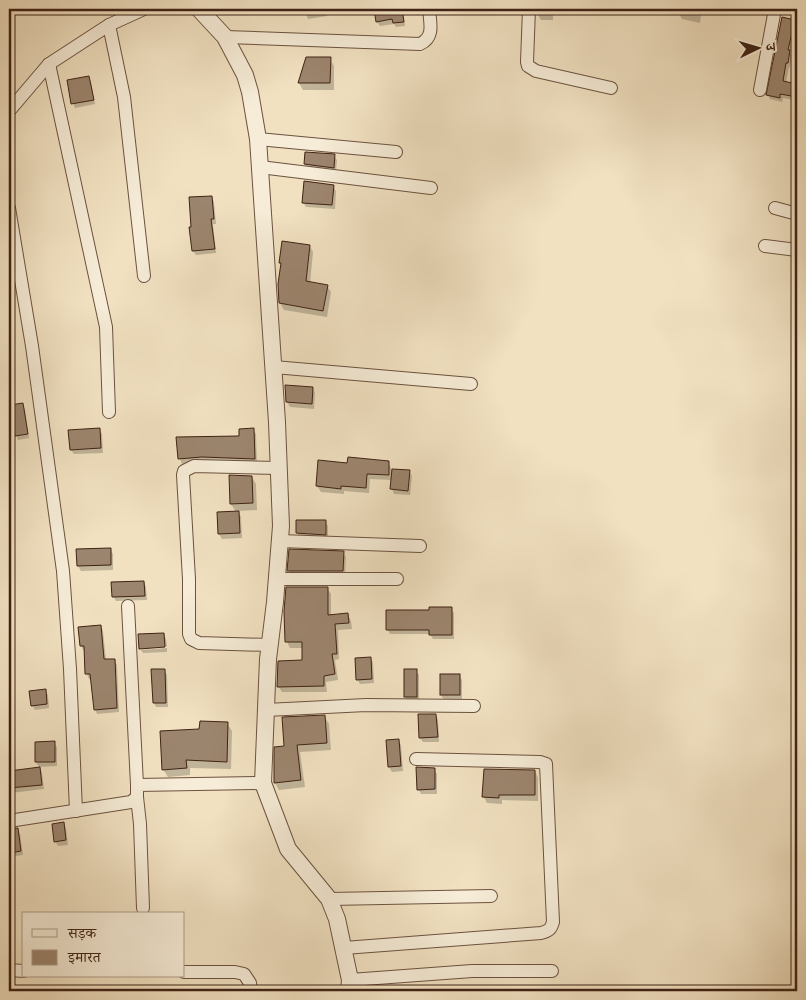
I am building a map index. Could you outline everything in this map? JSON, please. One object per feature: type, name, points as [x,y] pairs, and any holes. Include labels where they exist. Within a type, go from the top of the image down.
[{"type":"street","points":[[9,111],[49,64],[109,25],[144,9]]},
{"type":"street","points":[[199,9],[224,37],[236,56],[250,92],[258,139],[274,367],[279,468],[280,541],[270,645],[263,783],[288,849],[329,899],[337,919],[350,985],[472,971],[552,971]]},
{"type":"street","points":[[224,37],[420,44],[427,41],[430,35],[429,9]]},
{"type":"street","points":[[528,9],[526,62],[528,66],[536,71],[611,88]]},
{"type":"street","points":[[760,90],[775,9]]},
{"type":"street","points":[[109,25],[124,97],[144,276]]},
{"type":"street","points":[[49,64],[106,327],[109,412]]},
{"type":"street","points":[[258,139],[396,152]]},
{"type":"street","points":[[260,167],[431,188]]},
{"type":"street","points":[[9,208],[32,346],[62,571],[70,669],[76,812]]},
{"type":"street","points":[[774,208],[797,214]]},
{"type":"street","points":[[764,246],[797,250]]},
{"type":"street","points":[[274,367],[471,384]]},
{"type":"street","points":[[270,645],[199,643],[191,639],[189,634],[189,579],[183,475],[184,471],[194,466],[279,468]]},
{"type":"street","points":[[280,541],[420,546]]},
{"type":"street","points":[[277,579],[397,579]]},
{"type":"street","points":[[128,606],[143,908]]},
{"type":"street","points":[[266,710],[366,705],[474,706]]},
{"type":"street","points":[[344,948],[541,932],[548,931],[551,928],[553,922],[546,764],[540,762],[416,759]]},
{"type":"street","points":[[137,791],[263,783]]},
{"type":"street","points":[[9,821],[131,802],[137,791]]},
{"type":"street","points":[[329,899],[491,896]]},
{"type":"street","points":[[9,970],[22,971]]},
{"type":"street","points":[[185,972],[235,972],[244,974],[250,983],[251,991]]},
{"type":"building","points":[[374,9],[402,9],[404,22],[393,23],[392,19],[376,22]]},
{"type":"building","points":[[782,17],[795,20],[783,81],[797,84],[797,97],[780,94],[780,98],[766,95]]},
{"type":"building","points":[[306,57],[331,57],[330,83],[298,83]]},
{"type":"building","points":[[89,76],[94,100],[71,104],[67,80]]},
{"type":"building","points":[[305,152],[335,154],[334,168],[304,164]]},
{"type":"building","points":[[304,181],[334,185],[332,205],[302,203]]},
{"type":"building","points":[[212,196],[214,219],[211,219],[215,249],[192,251],[189,227],[191,227],[189,197]]},
{"type":"building","points":[[282,241],[310,245],[306,281],[328,285],[323,311],[279,303],[278,284],[281,263],[279,263]]},
{"type":"building","points":[[285,385],[313,387],[312,404],[286,402]]},
{"type":"building","points":[[23,403],[28,434],[15,436],[10,405]]},
{"type":"building","points":[[100,428],[101,448],[70,450],[68,430]]},
{"type":"building","points":[[254,428],[255,459],[202,457],[178,459],[176,437],[239,436],[239,429]]},
{"type":"building","points":[[348,457],[389,461],[389,475],[367,474],[366,488],[341,486],[341,489],[316,486],[318,460],[347,463]]},
{"type":"building","points":[[392,469],[410,470],[408,491],[390,489]]},
{"type":"building","points":[[229,475],[252,476],[253,503],[230,504]]},
{"type":"building","points":[[239,511],[240,533],[218,534],[217,512]]},
{"type":"building","points":[[296,520],[326,520],[326,535],[296,533]]},
{"type":"building","points":[[111,548],[111,565],[77,566],[76,549]]},
{"type":"building","points":[[289,549],[344,551],[343,571],[287,571]]},
{"type":"building","points":[[144,581],[145,596],[112,597],[111,582]]},
{"type":"building","points":[[286,587],[328,587],[328,615],[348,613],[349,623],[335,624],[337,654],[332,654],[335,674],[324,676],[324,686],[277,687],[278,661],[302,660],[302,642],[285,642],[284,611]]},
{"type":"building","points":[[429,607],[452,607],[452,635],[429,635],[429,630],[386,630],[386,610],[429,610]]},
{"type":"building","points":[[101,625],[104,659],[115,659],[117,708],[94,710],[90,674],[85,674],[84,646],[80,646],[78,627]]},
{"type":"building","points":[[164,633],[165,647],[139,649],[138,634]]},
{"type":"building","points":[[371,657],[372,679],[356,680],[355,658]]},
{"type":"building","points":[[151,669],[165,669],[166,703],[153,703]]},
{"type":"building","points":[[404,669],[417,669],[417,697],[404,697]]},
{"type":"building","points":[[440,674],[460,674],[460,695],[440,695]]},
{"type":"building","points":[[46,689],[47,704],[31,706],[29,691]]},
{"type":"building","points":[[418,714],[436,714],[438,737],[419,738]]},
{"type":"building","points":[[325,715],[327,743],[297,745],[301,780],[274,783],[274,747],[284,746],[282,717]]},
{"type":"building","points":[[200,721],[228,722],[227,762],[186,760],[187,768],[162,770],[160,731],[199,729]]},
{"type":"building","points":[[399,739],[401,766],[388,767],[386,740]]},
{"type":"building","points":[[55,741],[55,762],[35,762],[35,742]]},
{"type":"building","points":[[40,767],[42,785],[9,788],[9,771]]},
{"type":"building","points":[[416,767],[435,768],[435,789],[417,790]]},
{"type":"building","points":[[484,769],[535,770],[535,795],[499,795],[499,798],[482,797]]},
{"type":"building","points":[[64,822],[66,840],[54,842],[52,824]]},
{"type":"building","points":[[18,828],[21,851],[9,853],[9,829]]}]
